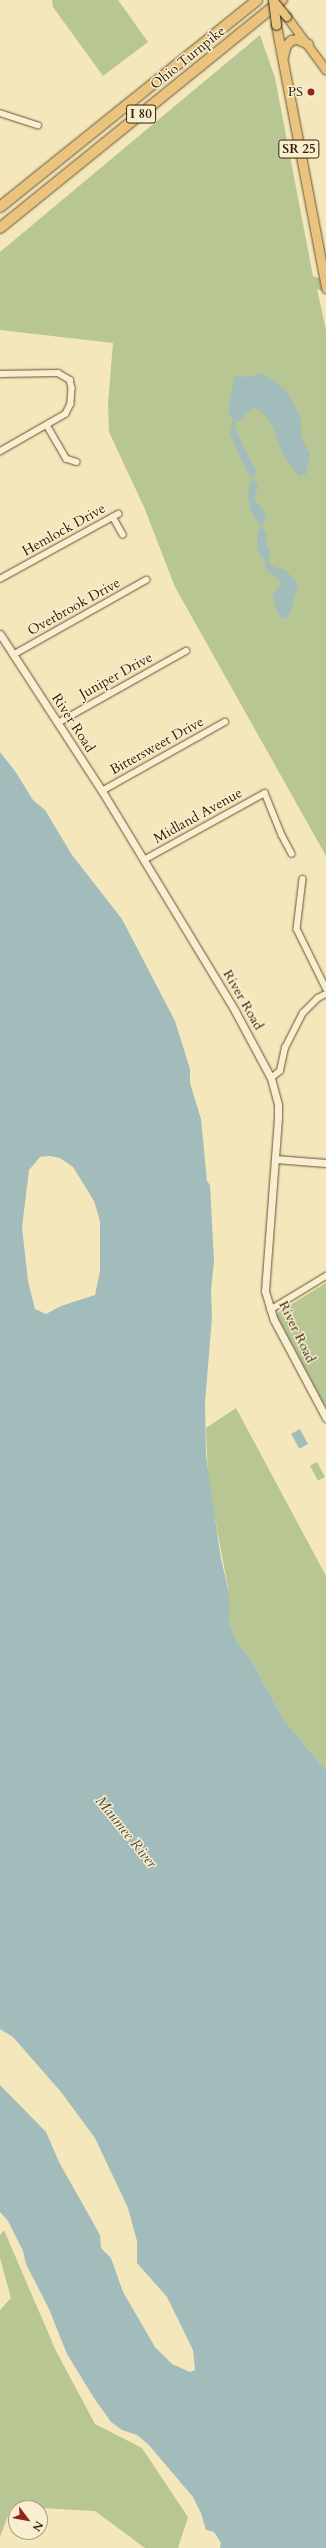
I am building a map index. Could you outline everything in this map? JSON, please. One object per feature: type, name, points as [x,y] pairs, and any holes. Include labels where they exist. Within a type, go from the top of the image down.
[{"type":"highway","name":"Ohio Turnpike","points":[[0,207],[257,0]]},
{"type":"highway","name":"SR 25","points":[[273,0],[282,59],[326,288]]},
{"type":"highway","name":"Ohio Turnpike","points":[[0,228],[282,0]]},
{"type":"highway","points":[[282,59],[286,45],[291,40],[297,39],[308,44]]},
{"type":"main road","points":[[273,0],[308,44],[326,70]]},
{"type":"street","points":[[0,113],[38,125]]},
{"type":"street","points":[[0,374],[58,373],[70,380],[72,397],[70,410],[66,414],[0,452]]},
{"type":"street","points":[[48,425],[67,458],[77,462]]},
{"type":"street","name":"Hemlock Drive","points":[[0,579],[116,515],[123,534]]},
{"type":"street","name":"Overbrook Drive","points":[[14,654],[146,580]]},
{"type":"street","name":"River Road","points":[[0,634],[102,791],[235,1011],[272,1078],[278,1105],[275,1159],[264,1282],[270,1310],[326,1418]]},
{"type":"street","name":"Juniper Drive","points":[[58,723],[186,651]]},
{"type":"street","name":"Bittersweet Drive","points":[[102,791],[224,722]]},
{"type":"street","name":"Midland Avenue","points":[[144,860],[265,793],[282,835],[292,854]]},
{"type":"street","points":[[303,878],[297,929],[326,988]]},
{"type":"street","points":[[272,1078],[280,1070],[285,1048],[302,1013],[318,998],[326,994]]},
{"type":"street","points":[[275,1159],[326,1163]]},
{"type":"street","points":[[270,1310],[326,1276]]},
{"type":"green space","points":[[52,0],[118,0],[148,42],[103,76],[53,7]]},
{"type":"green space","points":[[260,35],[275,78],[313,276],[326,281],[326,292],[317,289],[326,330],[326,856],[175,587],[144,507],[109,432],[108,404],[113,343],[0,330],[0,252]]},
{"type":"green space","points":[[326,1283],[326,1408],[276,1314]]},
{"type":"green space","points":[[236,1408],[326,1576],[326,1770],[284,1720],[249,1656],[237,1642],[229,1622],[229,1593],[208,1481],[206,1428]]},
{"type":"green space","points":[[317,1462],[325,1477],[318,1481],[310,1466]]},
{"type":"green space","points":[[4,2230],[56,2351],[95,2424],[142,2448],[188,2517],[178,2548],[145,2548],[95,2511],[48,2508],[48,2500],[8,2500],[8,2516],[0,2537],[0,2310],[11,2298],[0,2258],[0,2235]]},
{"type":"water","points":[[261,373],[276,382],[288,393],[301,419],[301,438],[310,454],[306,474],[299,476],[283,455],[272,424],[260,410],[255,408],[250,410],[240,421],[235,421],[236,430],[256,472],[253,478],[258,487],[254,499],[265,513],[266,518],[262,526],[266,534],[267,548],[270,551],[268,561],[272,566],[285,570],[296,581],[298,586],[293,600],[292,610],[287,618],[281,617],[277,612],[272,596],[281,583],[278,578],[267,571],[264,559],[258,552],[257,536],[261,527],[250,510],[248,493],[252,477],[248,474],[230,434],[233,420],[228,411],[234,378],[236,376],[249,377]]},
{"type":"water","name":"Maumee River","points":[[0,752],[15,771],[33,800],[45,810],[72,855],[122,919],[175,1021],[190,1069],[190,1083],[201,1119],[207,1181],[210,1185],[214,1261],[211,1290],[212,1317],[205,1403],[206,1456],[221,1559],[229,1593],[229,1622],[237,1642],[249,1656],[284,1720],[326,1770],[326,2548],[220,2548],[221,2543],[214,2532],[206,2530],[201,2513],[193,2497],[148,2444],[137,2435],[122,2430],[111,2422],[94,2398],[67,2354],[49,2309],[26,2264],[23,2251],[8,2221],[0,2212],[0,2085],[46,2132],[59,2162],[100,2235],[101,2248],[111,2258],[123,2292],[155,2347],[172,2364],[190,2372],[195,2370],[193,2350],[167,2297],[137,2263],[137,2241],[128,2208],[95,2138],[61,2092],[13,2037],[0,2029]],"holes":[[[50,1156],[60,1158],[73,1167],[94,1201],[100,1221],[100,1271],[95,1295],[61,1306],[46,1314],[35,1309],[28,1281],[22,1227],[29,1170],[40,1157]]]},
{"type":"water","points":[[300,1429],[308,1444],[299,1449],[291,1434]]},
{"type":"place","name":"PS","points":[[311,92]]}]
